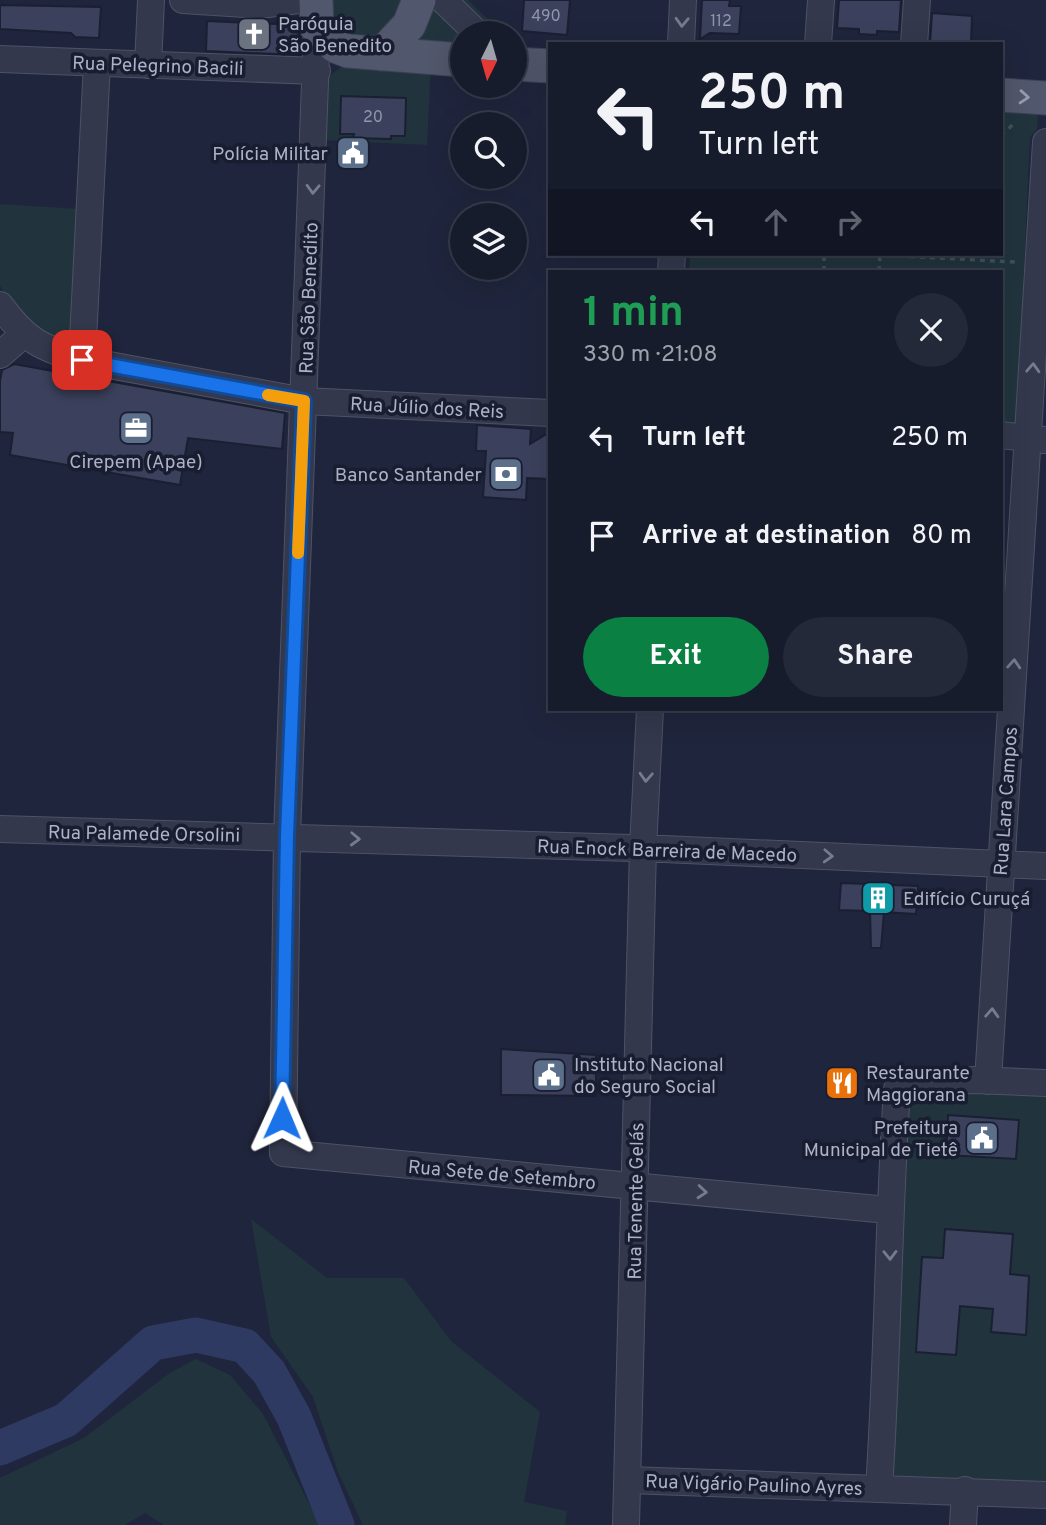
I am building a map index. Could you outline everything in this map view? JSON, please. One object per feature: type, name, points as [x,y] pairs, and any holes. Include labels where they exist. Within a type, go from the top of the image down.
[{"type":"main road","points":[[382,54],[409,25],[419,0]]},
{"type":"main road","points":[[316,14],[335,46],[348,51],[450,59]]},
{"type":"main road","points":[[527,65],[548,66]]},
{"type":"main road","points":[[1003,95],[1046,98]]},
{"type":"street","points":[[148,65],[151,0]]},
{"type":"street","points":[[183,0],[260,5],[298,0]]},
{"type":"street","points":[[443,0],[465,21]]},
{"type":"street","points":[[681,42],[683,0]]},
{"type":"street","points":[[818,42],[821,0]]},
{"type":"street","points":[[915,42],[917,0]]},
{"type":"street","name":"Rua São Benedito","points":[[283,1153],[287,836],[317,71],[316,14]]},
{"type":"street","points":[[317,71],[348,51]]},
{"type":"street","name":"Rua Pelegrino Bacili","points":[[0,59],[317,71]]},
{"type":"street","points":[[82,360],[97,63]]},
{"type":"street","name":"Rua Lara Campos","points":[[988,1081],[1001,864],[1037,438],[1039,263],[1046,142]]},
{"type":"street","points":[[0,305],[23,335],[0,355]]},
{"type":"street","name":"Rua Júlio dos Reis","points":[[23,335],[48,350],[82,360],[304,401],[548,413]]},
{"type":"street","points":[[1003,435],[1037,438]]},
{"type":"street","name":"Rua Tenente Gelás","points":[[626,1525],[643,848],[650,711]]},
{"type":"street","name":"Rua Palamede Orsolini","points":[[0,829],[287,836]]},
{"type":"street","name":"Rua Enock Barreira de Macedo","points":[[287,836],[1046,866]]},
{"type":"street","points":[[879,1488],[890,1260],[888,1210],[897,1089],[903,1083],[1046,1083]]},
{"type":"street","name":"Rua Sete de Setembro","points":[[283,1153],[888,1210]]},
{"type":"street","name":"Rua Vigário Paulino Ayres","points":[[628,1480],[965,1490],[1046,1496]]},
{"type":"street","points":[[963,1525],[965,1490]]},
{"type":"path","points":[[915,256],[1039,263]]},
{"type":"shaded area","points":[[325,0],[468,0],[490,21],[450,21],[450,47],[336,33]]},
{"type":"shaded area","points":[[350,60],[431,64],[427,145],[324,140],[327,78]]},
{"type":"shaded area","points":[[1003,108],[1038,113],[1037,129],[1030,137],[1018,400],[1023,422],[1003,427],[1003,270],[689,270],[690,256],[1003,256]]},
{"type":"shaded area","points":[[0,204],[80,209],[72,343],[67,346],[19,312],[4,294],[0,285]]},
{"type":"shaded area","points":[[900,1088],[1046,1091],[1046,1490],[883,1481]]},
{"type":"shaded area","points":[[251,1219],[327,1278],[404,1278],[451,1341],[540,1412],[524,1502],[567,1511],[565,1525],[363,1525],[338,1472],[313,1397],[271,1337]]},
{"type":"shaded area","points":[[196,1359],[230,1375],[263,1414],[320,1525],[164,1525],[145,1513],[125,1525],[0,1525],[0,1478],[84,1438],[171,1372]]},
{"type":"building","points":[[524,0],[570,0],[567,35],[527,31],[527,21],[523,21]]},
{"type":"building","points":[[702,0],[730,0],[729,6],[741,6],[739,34],[710,33],[700,39]]},
{"type":"building","points":[[839,0],[901,0],[899,32],[859,34],[859,29],[837,28]]},
{"type":"building","points":[[0,5],[101,7],[99,38],[75,37],[71,33],[0,29]]},
{"type":"building","points":[[932,13],[972,16],[971,42],[930,42]]},
{"type":"building","name":"Paróquia São Benedito","points":[[207,21],[298,25],[300,55],[206,51]]},
{"type":"building","points":[[341,96],[406,98],[405,136],[391,136],[391,139],[353,138],[354,134],[340,134]]},
{"type":"building","points":[[14,364],[285,413],[282,449],[188,438],[180,485],[10,455],[13,433],[0,432],[0,381],[2,370]]},
{"type":"building","name":"Banco Santander","points":[[477,425],[531,429],[530,444],[548,433],[548,479],[527,478],[526,500],[483,497],[486,451],[476,451]]},
{"type":"building","name":"Edifício Curuçá","points":[[841,883],[918,886],[916,914],[884,912],[881,948],[871,948],[870,911],[839,910]]},
{"type":"building","name":"Instituto Nacional do Seguro Social","points":[[501,1049],[596,1055],[596,1096],[501,1095]]},
{"type":"building","name":"Prefeitura Municipal de Tietê","points":[[948,1115],[1019,1120],[1016,1159],[946,1155]]},
{"type":"building","points":[[945,1229],[1013,1234],[1010,1274],[1029,1276],[1026,1335],[991,1332],[993,1309],[960,1306],[956,1355],[916,1352],[922,1257],[943,1258]]},
{"type":"waterway","points":[[0,1448],[66,1420],[153,1343],[196,1335],[245,1346],[269,1372],[294,1417],[337,1525]]},
{"type":"slow traffic","points":[[268,395],[304,401],[298,553]]},
{"type":"place","name":"Paróquia São Benedito","points":[[254,34]]},
{"type":"place","name":"Polícia Militar","points":[[353,153]]},
{"type":"place","name":"Cirepem (Apae)","points":[[136,428]]},
{"type":"place","name":"Banco Santander","points":[[506,474]]},
{"type":"place","name":"Edifício Curuçá","points":[[878,898]]},
{"type":"place","name":"Instituto Nacional do Seguro Social","points":[[549,1075]]},
{"type":"place","name":"Restaurante Maggiorana","points":[[842,1083]]},
{"type":"place","name":"Prefeitura Municipal de Tietê","points":[[982,1138]]},
{"type":"route","points":[[82,360],[304,401],[287,836],[282,1118]]}]
